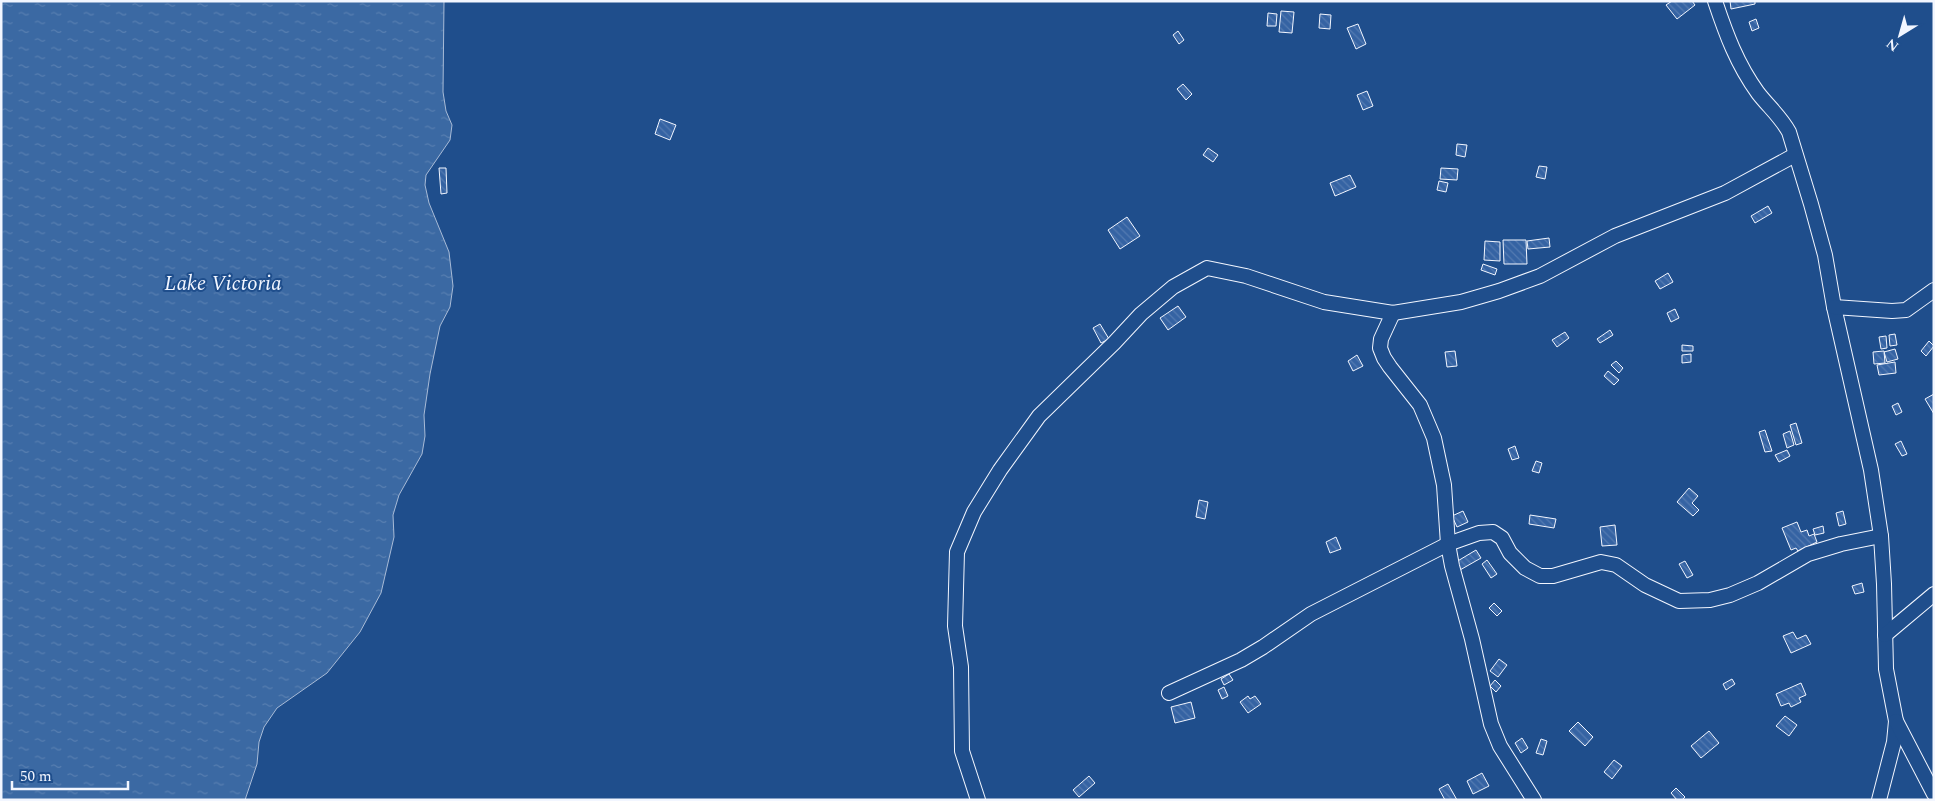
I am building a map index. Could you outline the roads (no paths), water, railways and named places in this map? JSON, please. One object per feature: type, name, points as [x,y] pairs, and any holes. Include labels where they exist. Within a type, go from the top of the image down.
[{"type":"street","points":[[1715,1],[1726,35],[1740,65],[1758,93],[1784,122],[1789,132],[1812,204],[1871,470],[1881,536],[1886,669],[1896,721],[1894,742],[1879,800]]},
{"type":"street","points":[[978,800],[962,751],[961,667],[955,626],[957,552],[974,512],[1000,470],[1039,416],[1114,344],[1141,314],[1173,287],[1207,268],[1246,276],[1324,302],[1393,313],[1461,302],[1540,276],[1615,236],[1725,193],[1795,155]]},
{"type":"street","points":[[1834,307],[1892,311],[1906,310],[1934,290]]},
{"type":"street","points":[[1393,313],[1381,339],[1380,348],[1390,367],[1420,405],[1434,438],[1444,485],[1448,544],[1491,724],[1500,746],[1534,800]]},
{"type":"street","points":[[1169,693],[1241,660],[1310,614],[1448,544],[1479,533],[1493,532],[1502,538],[1510,552],[1526,568],[1540,576],[1553,576],[1601,562],[1616,565],[1645,586],[1679,601],[1694,601],[1730,595],[1758,583],[1808,554],[1825,548],[1881,536]]},
{"type":"street","points":[[1884,635],[1934,594]]},
{"type":"street","points":[[1896,721],[1934,794]]},
{"type":"water","name":"Lake Victoria","points":[[1,1],[444,1],[443,92],[446,111],[452,125],[450,140],[426,175],[425,185],[429,203],[449,252],[453,286],[450,307],[440,326],[430,374],[424,415],[425,436],[422,454],[399,495],[393,515],[394,537],[381,593],[360,632],[327,673],[277,708],[264,727],[259,742],[257,764],[245,800],[1,800]]}]
